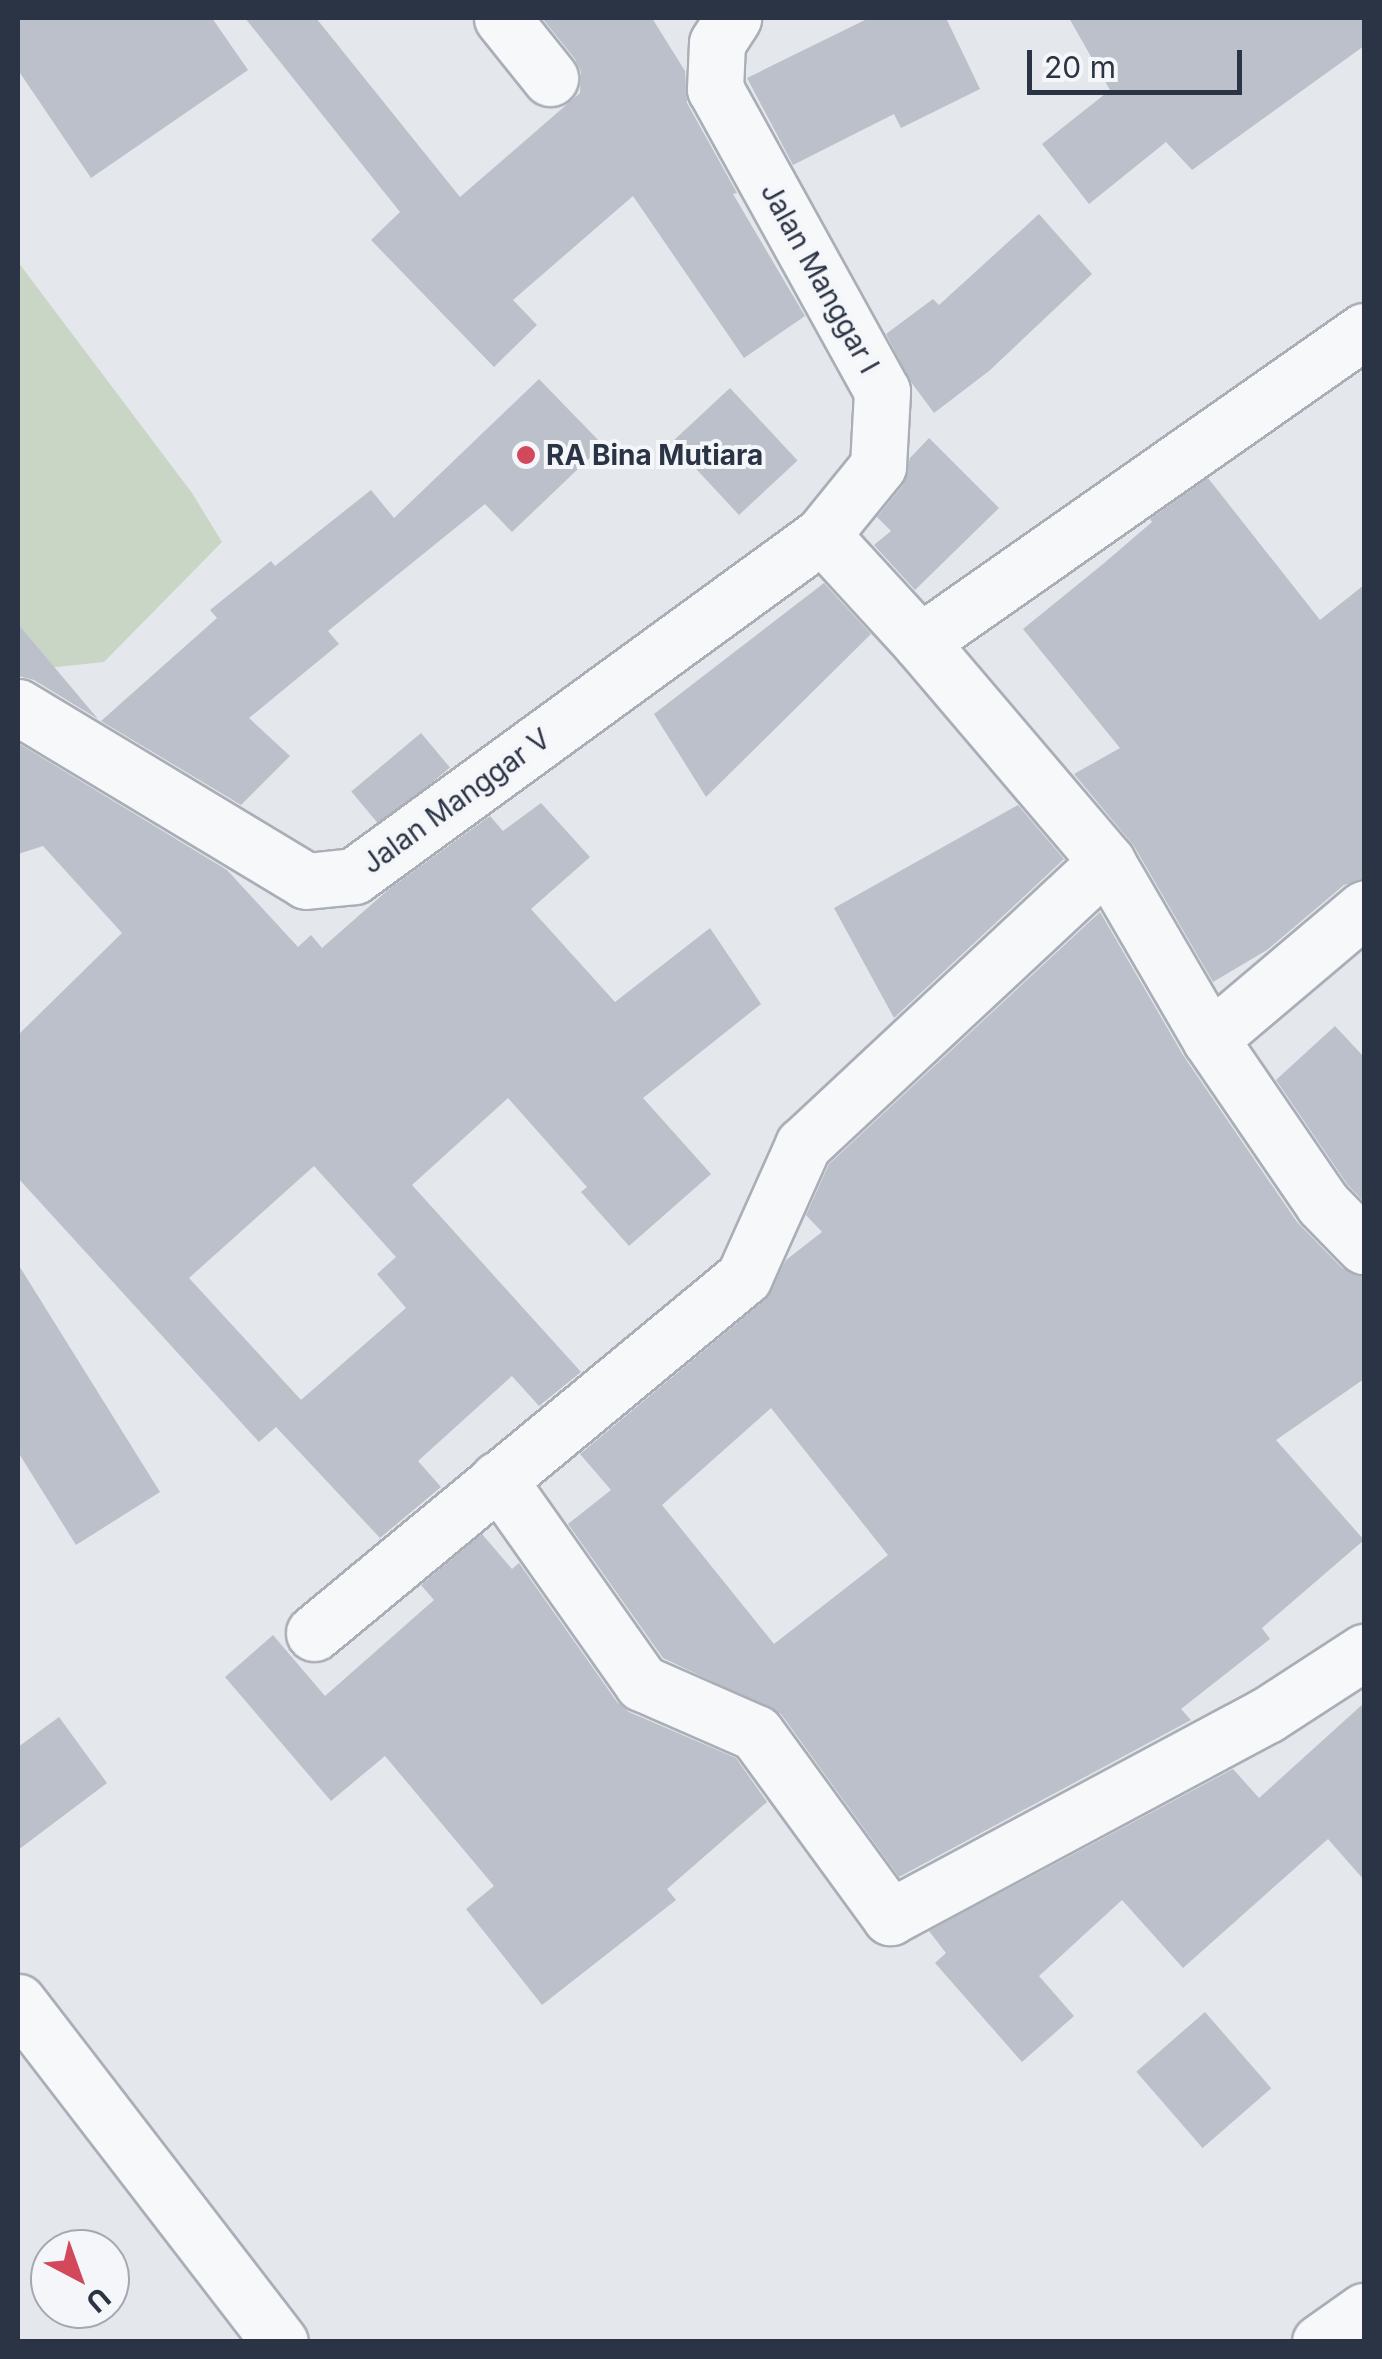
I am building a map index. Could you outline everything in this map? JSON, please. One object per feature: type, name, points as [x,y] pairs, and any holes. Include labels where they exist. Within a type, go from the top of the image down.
[{"type":"street","points":[[502,18],[550,78]]},
{"type":"street","name":"Jalan Manggar I","points":[[733,18],[717,43],[715,89],[882,392],[878,466],[822,535]]},
{"type":"street","points":[[920,642],[1364,331]]},
{"type":"street","points":[[822,535],[920,642],[1107,862],[1210,1039],[1322,1204],[1364,1246]]},
{"type":"street","name":"Jalan Manggar V","points":[[18,706],[306,881],[354,876],[822,535]]},
{"type":"street","points":[[314,1633],[744,1276],[804,1145],[1107,862]]},
{"type":"street","points":[[1210,1039],[1364,909]]},
{"type":"street","points":[[498,1479],[642,1683],[756,1733],[890,1917],[1266,1716],[1364,1652]]},
{"type":"street","points":[[18,2002],[280,2342]]},
{"type":"street","points":[[1320,2342],[1364,2311]]},
{"type":"green space","points":[[18,262],[192,493],[222,542],[104,662],[18,671]]},
{"type":"building","points":[[18,18],[212,18],[248,70],[91,178],[18,70]]},
{"type":"building","points":[[245,18],[316,18],[460,197],[580,93],[581,72],[575,59],[542,18],[652,18],[685,71],[687,103],[737,193],[733,194],[805,316],[744,358],[633,196],[513,300],[537,325],[494,367],[371,240],[400,212]]},
{"type":"building","points":[[869,18],[946,18],[980,89],[901,128],[894,114],[793,165],[747,78]]},
{"type":"building","points":[[1069,18],[1364,18],[1364,46],[1192,170],[1166,142],[1089,204],[1042,144],[1110,90]]},
{"type":"building","points":[[1039,214],[1092,274],[989,371],[934,413],[911,382],[886,334],[933,299],[939,305]]},
{"type":"building","points":[[539,379],[603,445],[512,532],[485,504],[328,631],[339,644],[249,718],[290,756],[241,805],[101,721],[217,618],[210,610],[271,561],[275,566],[371,490],[394,518]]},
{"type":"building","points":[[730,388],[798,460],[739,515],[671,443]]},
{"type":"building","points":[[929,438],[999,508],[915,590],[874,545],[891,531],[877,517],[903,485],[910,458]]},
{"type":"building","points":[[1208,478],[1320,620],[1364,585],[1364,879],[1344,885],[1267,950],[1213,982],[1134,846],[1074,774],[1120,748],[1023,629],[1152,522],[1150,519]]},
{"type":"building","points":[[824,583],[871,634],[706,797],[654,714]]},
{"type":"building","points":[[18,624],[98,719],[34,680],[18,676]]},
{"type":"building","points":[[421,733],[450,767],[380,826],[351,791]]},
{"type":"building","points":[[18,743],[227,870],[298,947],[311,935],[322,948],[389,889],[490,816],[503,831],[541,803],[590,857],[531,909],[615,1002],[710,928],[761,1004],[643,1098],[711,1174],[629,1246],[581,1192],[587,1187],[508,1098],[412,1185],[581,1372],[539,1406],[512,1376],[418,1461],[441,1487],[380,1538],[276,1427],[259,1442],[18,1178],[18,1035],[122,933],[43,846],[18,854]],"holes":[[[314,1166],[396,1257],[377,1274],[406,1308],[301,1400],[189,1278]]]},
{"type":"building","points":[[1018,805],[1064,859],[894,1018],[834,908]]},
{"type":"building","points":[[1100,912],[1183,1055],[1297,1222],[1342,1268],[1364,1276],[1364,1379],[1276,1440],[1364,1540],[1262,1628],[1270,1639],[1181,1709],[1191,1720],[899,1877],[781,1714],[663,1658],[568,1524],[611,1490],[580,1454],[765,1300],[786,1260],[822,1232],[806,1215],[829,1164]],"holes":[[[771,1408],[888,1555],[774,1644],[662,1505]]]},
{"type":"building","points":[[1335,1026],[1364,1057],[1364,1202],[1347,1184],[1276,1080]]},
{"type":"building","points":[[18,1264],[160,1492],[76,1545],[18,1452]]},
{"type":"building","points":[[482,1534],[512,1569],[519,1563],[617,1702],[629,1712],[736,1758],[767,1802],[667,1889],[676,1900],[542,2005],[466,1909],[494,1886],[385,1756],[331,1801],[225,1677],[273,1635],[325,1696],[434,1600],[421,1585]]},
{"type":"building","points":[[1364,1703],[1364,1880],[1328,1839],[1183,1968],[1122,1900],[1039,1976],[1074,2016],[1022,2062],[935,1963],[946,1953],[929,1931],[1233,1769],[1259,1798]]},
{"type":"building","points":[[59,1717],[107,1783],[18,1850],[18,1747]]},
{"type":"building","points":[[1205,2012],[1271,2088],[1203,2148],[1136,2072]]},
{"type":"place","name":"RA Bina Mutiara","points":[[526,455]]}]
